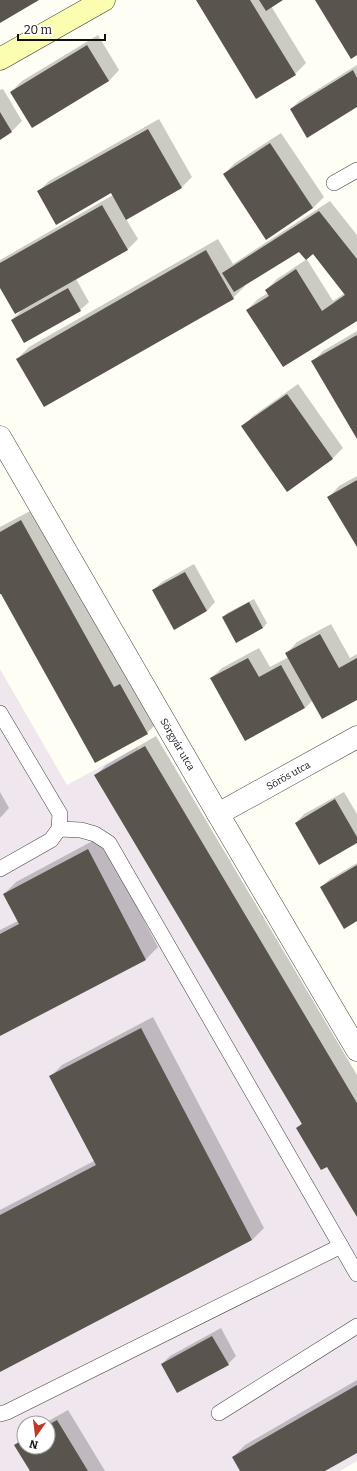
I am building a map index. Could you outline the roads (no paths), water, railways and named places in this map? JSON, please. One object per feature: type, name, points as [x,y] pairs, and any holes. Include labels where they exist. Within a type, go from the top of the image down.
[{"type":"street","points":[[0,59],[104,0]]},
{"type":"street","name":"Sörgyár utca","points":[[0,437],[218,814],[357,1050]]},
{"type":"street","name":"Sörös utca","points":[[218,814],[357,737]]},
{"type":"lane","points":[[334,183],[357,170]]},
{"type":"lane","points":[[0,713],[60,814],[59,829],[51,840],[0,869]]},
{"type":"lane","points":[[59,829],[81,830],[95,834],[110,842],[357,1274]]},
{"type":"lane","points":[[0,1414],[28,1402],[341,1246]]},
{"type":"lane","points":[[218,1413],[357,1326]]}]
